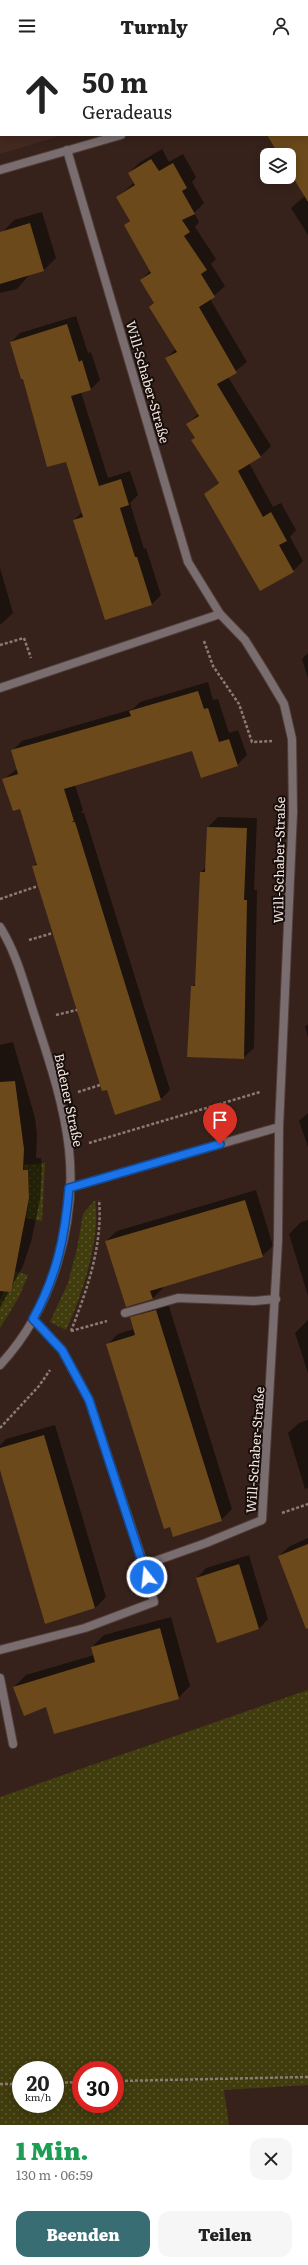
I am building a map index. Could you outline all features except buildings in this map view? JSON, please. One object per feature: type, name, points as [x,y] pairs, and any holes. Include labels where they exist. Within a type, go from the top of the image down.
[{"type":"street","points":[[0,170],[117,136]]},
{"type":"street","name":"Will-Schaber-Straße","points":[[67,150],[188,562],[220,614],[245,640],[284,704],[292,739],[293,812],[290,914],[279,1127],[276,1299],[262,1520],[206,1543],[144,1565]]},
{"type":"street","points":[[0,688],[220,614]]},
{"type":"street","name":"Badener Straße","points":[[0,927],[10,946],[44,1044],[61,1106],[69,1149],[69,1188],[66,1224],[59,1258],[45,1296],[27,1330],[0,1365]]},
{"type":"street","points":[[69,1188],[279,1127]]},
{"type":"street","points":[[125,1313],[178,1298],[254,1301],[276,1299]]},
{"type":"street","points":[[0,1650],[85,1628],[154,1602],[144,1565],[89,1400],[62,1350],[33,1319]]},
{"type":"street","points":[[0,1678],[14,1744]]},
{"type":"path","points":[[197,622],[213,666],[239,704],[252,742],[292,739]]},
{"type":"path","points":[[0,645],[24,638],[38,675]]},
{"type":"path","points":[[0,899],[38,886]]},
{"type":"path","points":[[69,1149],[282,1085]]},
{"type":"path","points":[[0,1428],[39,1386],[62,1350],[87,1292],[93,1269],[99,1224],[98,1180],[88,1143]]},
{"type":"path","points":[[71,1331],[105,1322],[125,1313]]},
{"type":"path","points":[[262,1520],[308,1504]]},
{"type":"path","points":[[124,2082],[308,2077]]},
{"type":"path","points":[[0,2084],[12,2084]]},
{"type":"shaded area","points":[[0,136],[60,136],[0,154]]},
{"type":"shaded area","points":[[45,1163],[42,1221],[26,1218],[29,1198],[28,1170],[24,1170],[24,1165]]},
{"type":"shaded area","points":[[95,1200],[96,1215],[93,1249],[84,1284],[66,1330],[50,1322],[68,1283],[77,1249],[83,1214]]},
{"type":"shaded area","points":[[13,1271],[28,1275],[19,1297],[0,1328],[0,1300]]},
{"type":"shaded area","points":[[308,1690],[308,2085],[224,2090],[229,2125],[0,2125],[0,1797]]},
{"type":"route","points":[[147,1577],[89,1400],[62,1350],[33,1319],[45,1296],[59,1258],[66,1224],[69,1188],[220,1144]]}]
